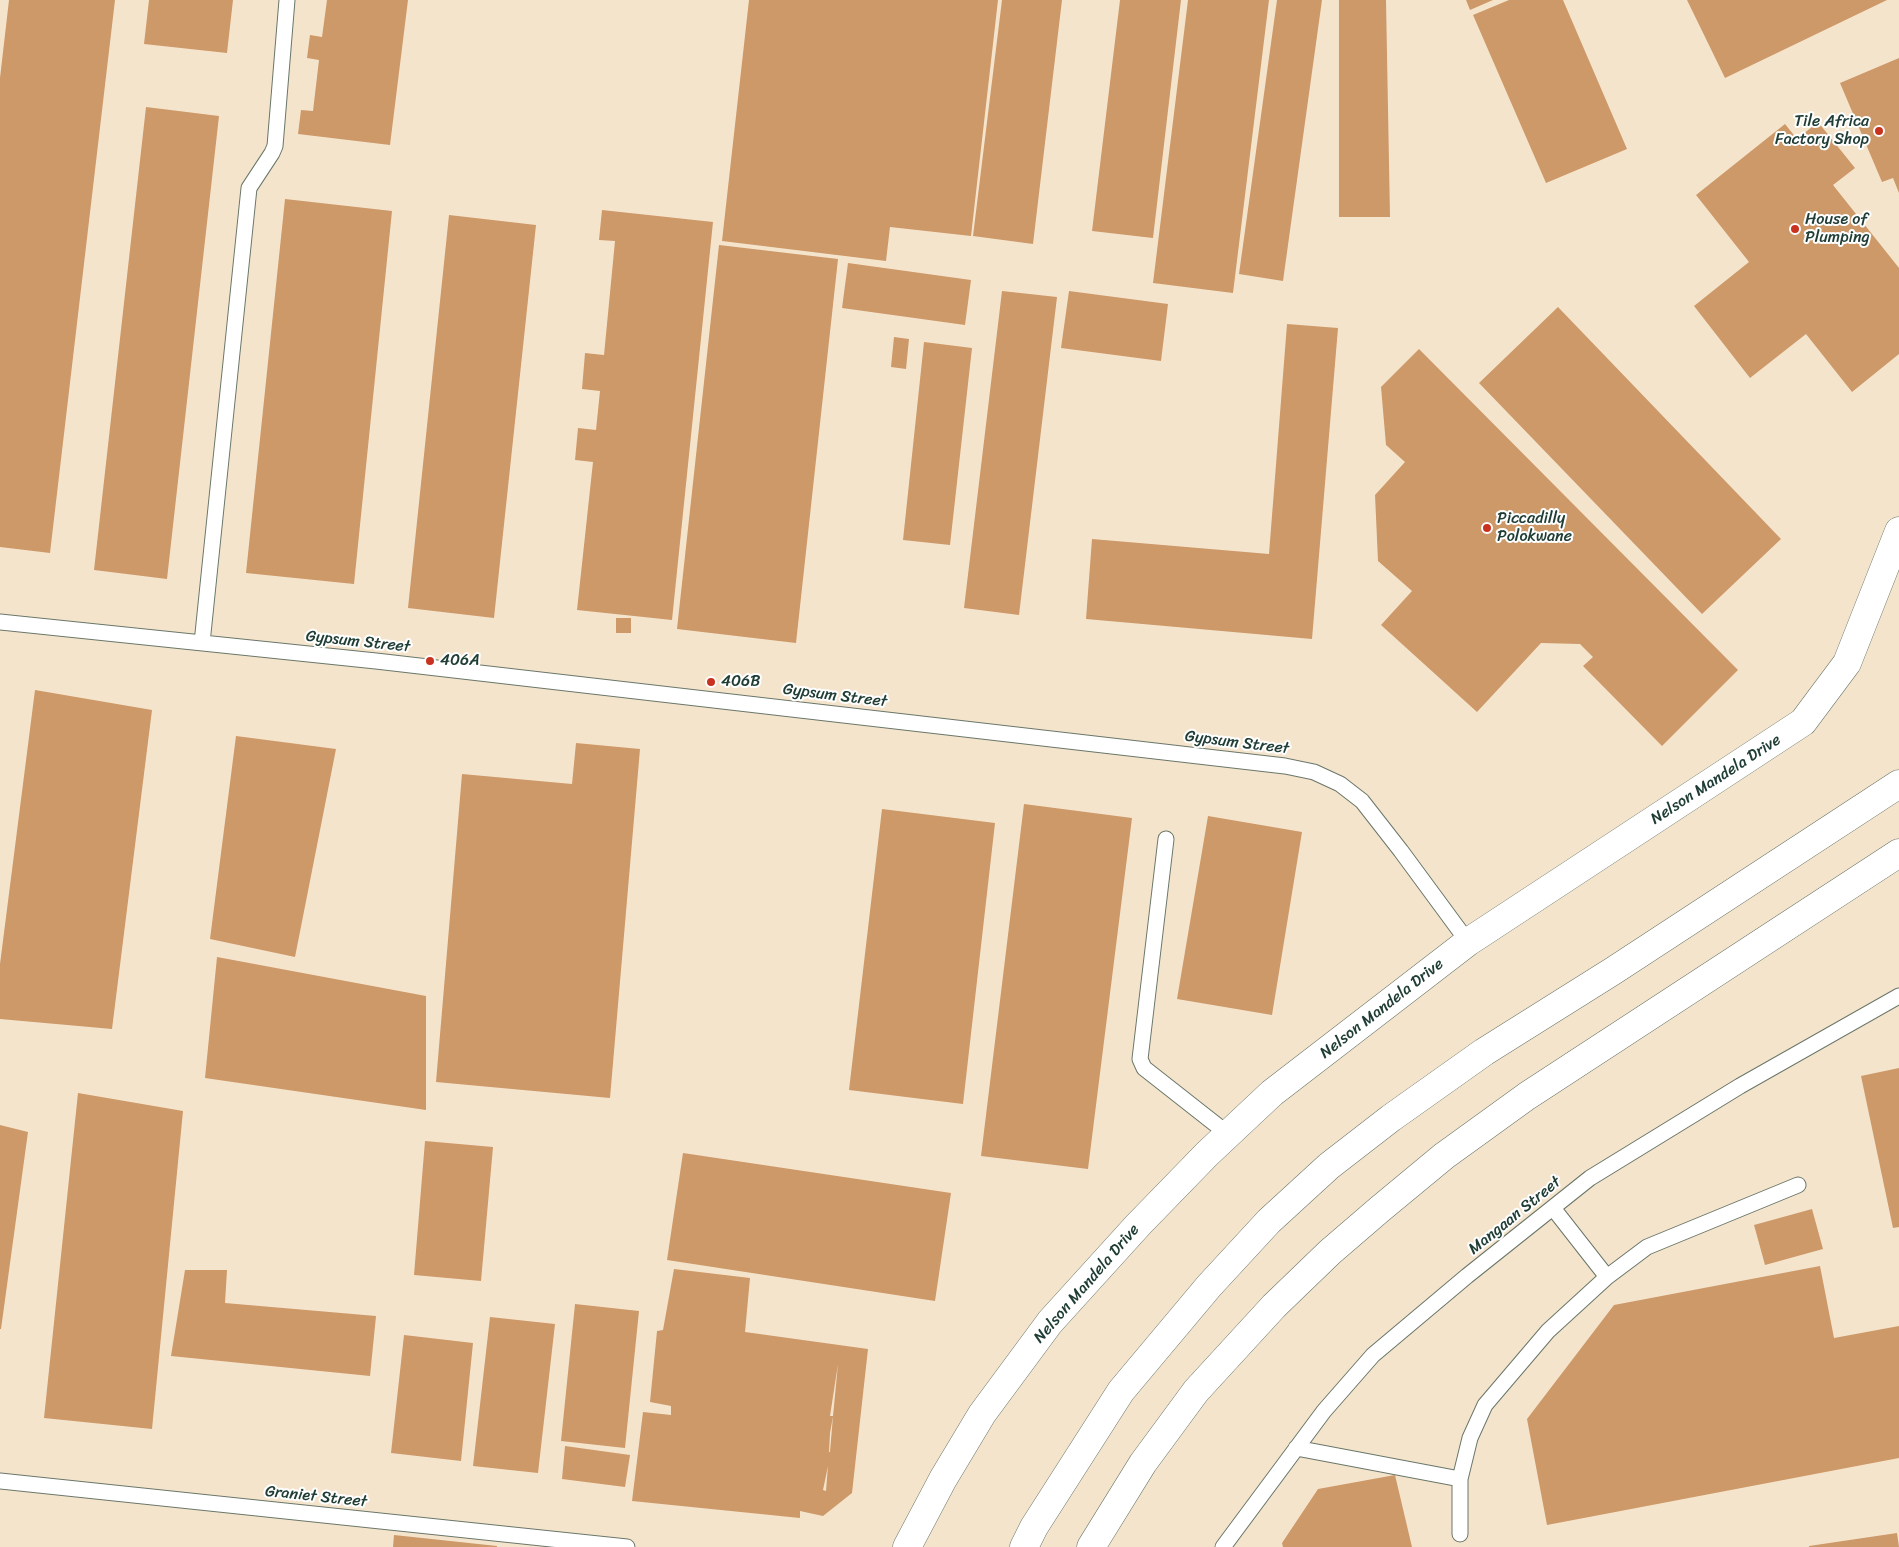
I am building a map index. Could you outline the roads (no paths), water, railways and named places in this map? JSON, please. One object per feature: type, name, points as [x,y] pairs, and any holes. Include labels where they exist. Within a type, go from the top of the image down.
[{"type":"main road","name":"Nelson Mandela Drive","points":[[907,1547],[943,1479],[982,1414],[1050,1322],[1138,1225],[1228,1134],[1272,1093],[1468,942],[1803,722],[1847,663],[1899,531]]},
{"type":"main road","points":[[1024,1547],[1034,1527],[1120,1391],[1210,1286],[1263,1228],[1329,1166],[1391,1118],[1484,1052],[1613,971],[1899,784]]},
{"type":"main road","points":[[1091,1547],[1143,1463],[1196,1391],[1274,1306],[1330,1252],[1366,1221],[1444,1156],[1527,1096],[1899,853]]},
{"type":"lane","points":[[202,643],[249,188],[275,146],[287,0]]},
{"type":"lane","name":"Gypsum Street","points":[[0,622],[376,661],[1265,763],[1314,772],[1340,784],[1362,802],[1401,851],[1468,942]]},
{"type":"lane","points":[[1166,839],[1140,1059],[1144,1068],[1228,1134]]},
{"type":"lane","name":"Mangaan Street","points":[[1224,1547],[1324,1411],[1373,1355],[1553,1208],[1599,1173],[1740,1086],[1899,996]]},
{"type":"lane","points":[[1460,1534],[1460,1478],[1470,1438],[1485,1405],[1548,1331],[1607,1277],[1647,1246],[1798,1185]]},
{"type":"lane","points":[[1553,1208],[1607,1277]]},
{"type":"lane","points":[[1296,1448],[1460,1478]]},
{"type":"lane","name":"Graniet Street","points":[[0,1481],[627,1547]]},
{"type":"place","name":"Tile Africa Factory Shop","points":[[1879,131]]},
{"type":"place","name":"House of Plumping","points":[[1795,229]]},
{"type":"place","name":"Piccadilly Polokwane","points":[[1487,528]]},
{"type":"place","name":"406A","points":[[430,661]]},
{"type":"place","name":"406B","points":[[711,682]]}]
